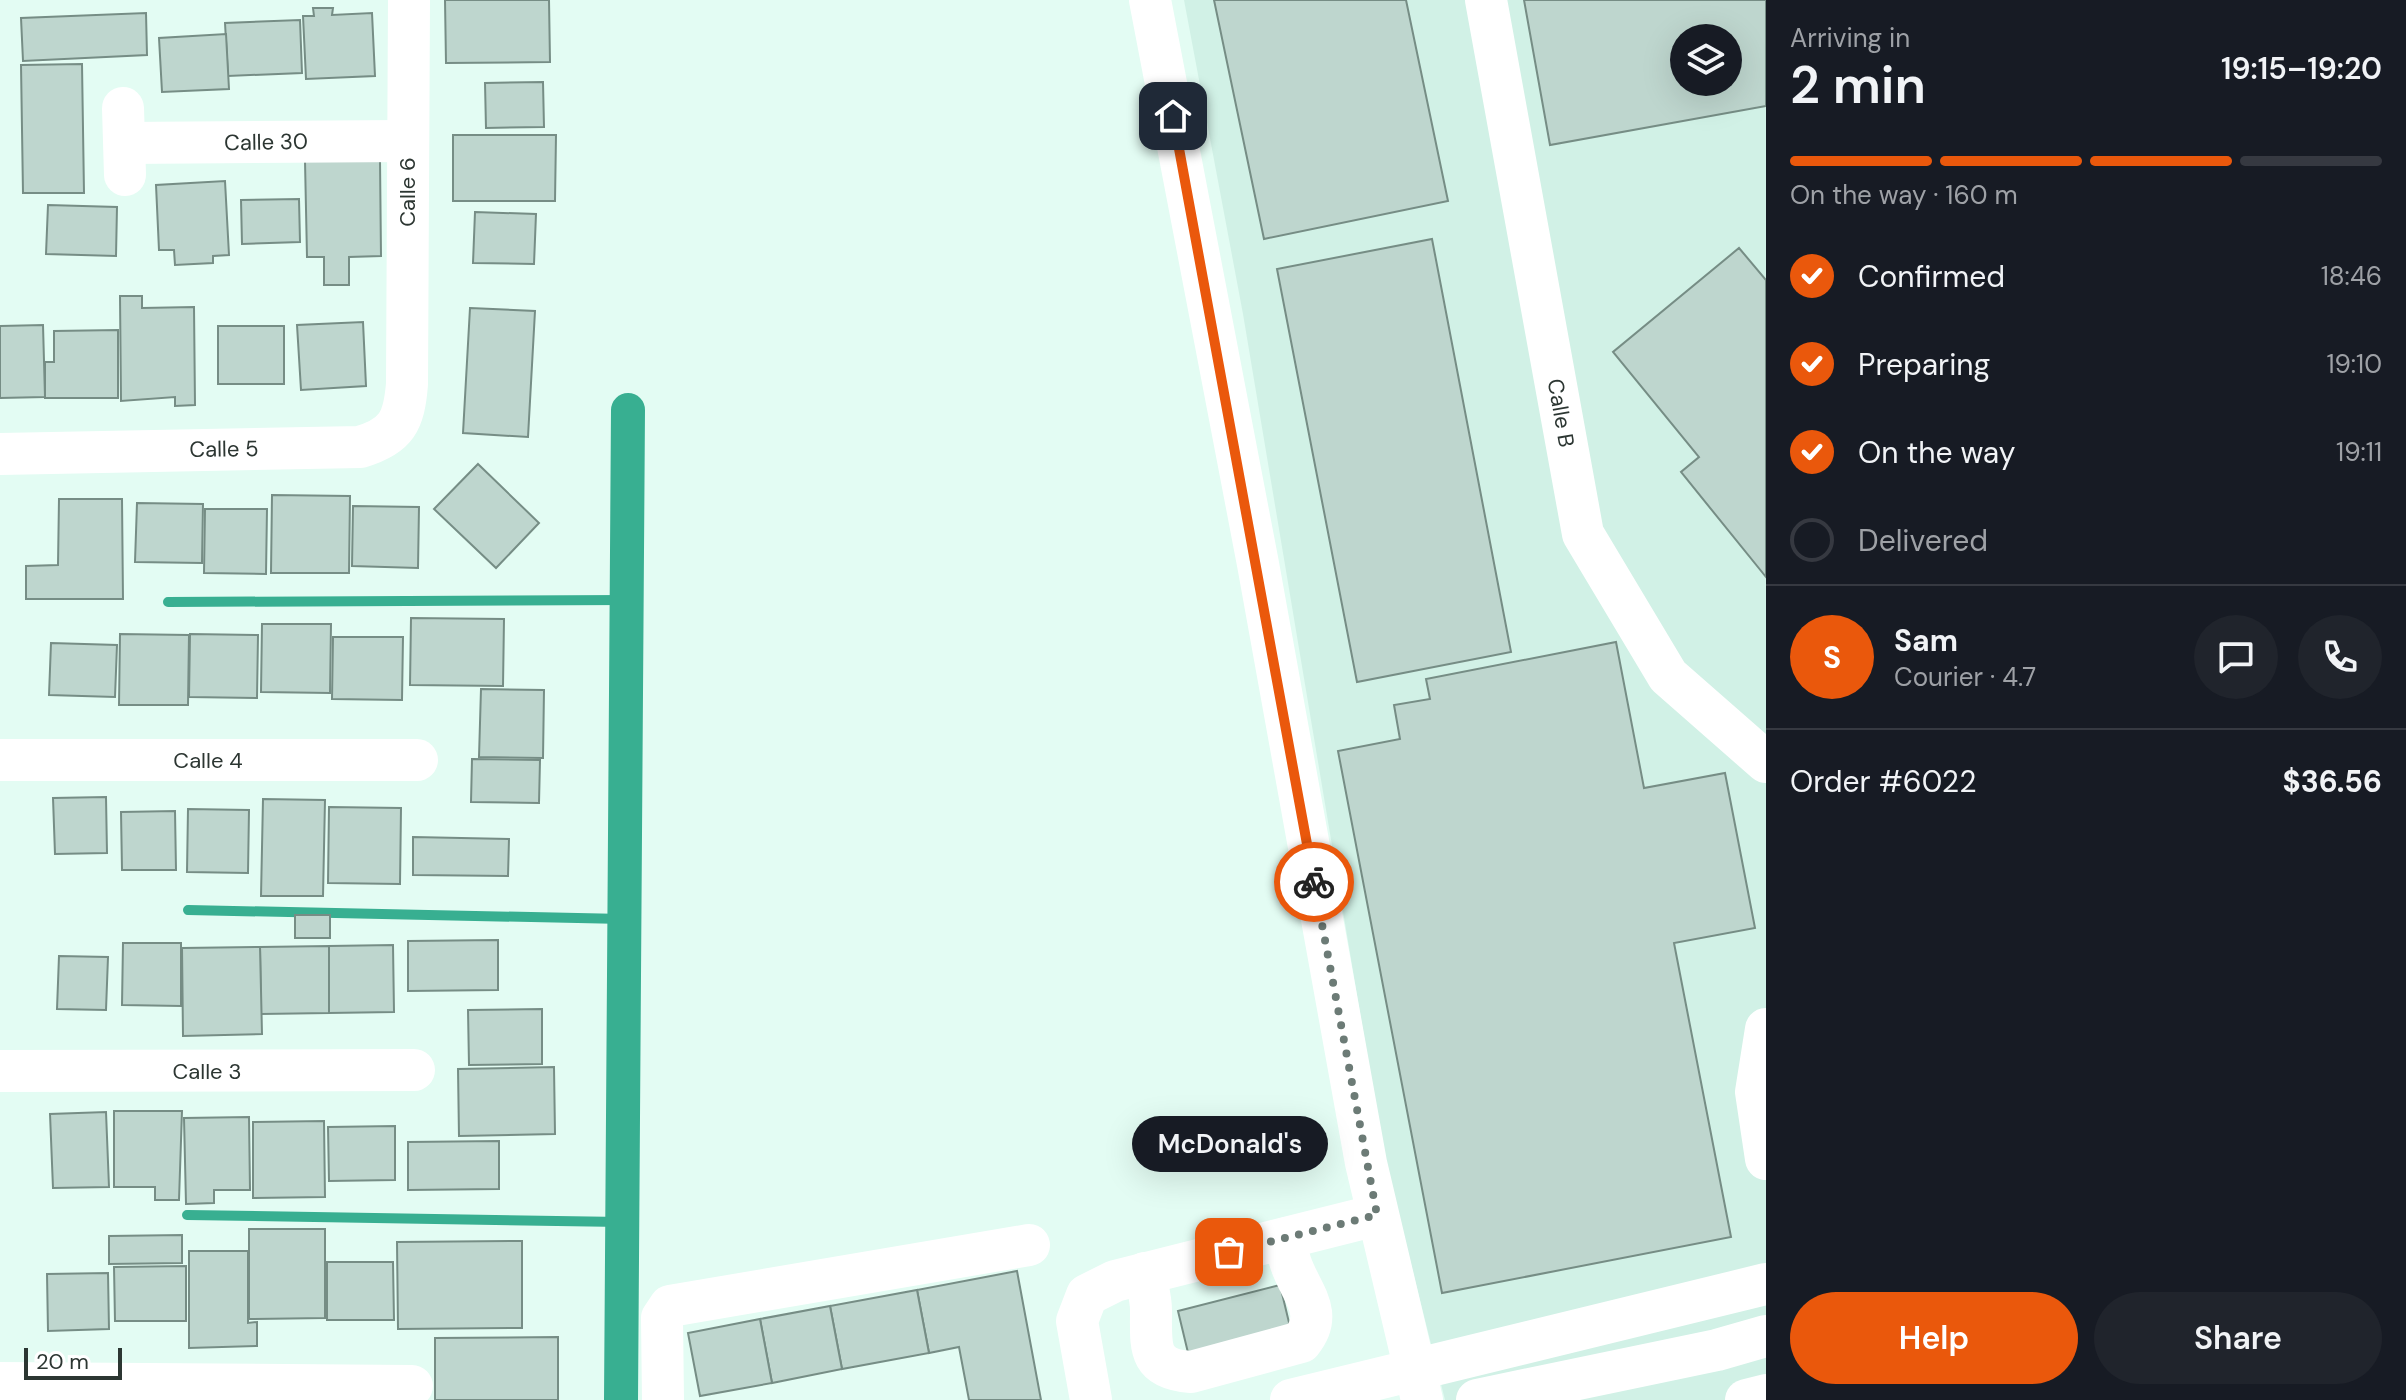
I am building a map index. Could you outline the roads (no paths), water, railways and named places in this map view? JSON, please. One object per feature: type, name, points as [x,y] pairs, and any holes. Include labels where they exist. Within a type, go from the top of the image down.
[{"type":"street","name":"Calle 6","points":[[407,384],[409,0]]},
{"type":"street","points":[[1150,0],[1377,1215],[1418,1386]]},
{"type":"street","name":"Calle B","points":[[1486,0],[1583,534],[1668,676],[1766,762]]},
{"type":"street","name":"Calle 30","points":[[124,142],[407,141]]},
{"type":"street","name":"Calle 5","points":[[0,454],[360,447],[384,440],[405,414],[407,384]]},
{"type":"street","name":"Calle 4","points":[[0,760],[417,760]]},
{"type":"street","points":[[1766,1029],[1756,1092],[1766,1159]]},
{"type":"street","name":"Calle 3","points":[[0,1071],[414,1070]]},
{"type":"street","points":[[1091,1400],[1077,1321],[1087,1295],[1115,1281],[1377,1215]]},
{"type":"street","points":[[1145,1273],[1153,1350],[1159,1364],[1173,1371],[1191,1372],[1301,1342],[1310,1331],[1314,1319],[1291,1264],[1286,1238]]},
{"type":"street","points":[[663,1400],[662,1318],[670,1306],[1029,1245]]},
{"type":"street","points":[[1291,1400],[1418,1386],[1766,1284]]},
{"type":"street","points":[[1477,1400],[1717,1350],[1766,1336]]},
{"type":"street","points":[[0,1383],[412,1386]]},
{"type":"street","points":[[1746,1400],[1766,1395]]},
{"type":"waterway","points":[[621,1400],[628,410]]},
{"type":"waterway","points":[[168,602],[627,600]]},
{"type":"waterway","points":[[188,910],[624,919]]},
{"type":"waterway","points":[[187,1215],[622,1222]]},
{"type":"place","name":"McDonald's","points":[[1229,1252]]}]
